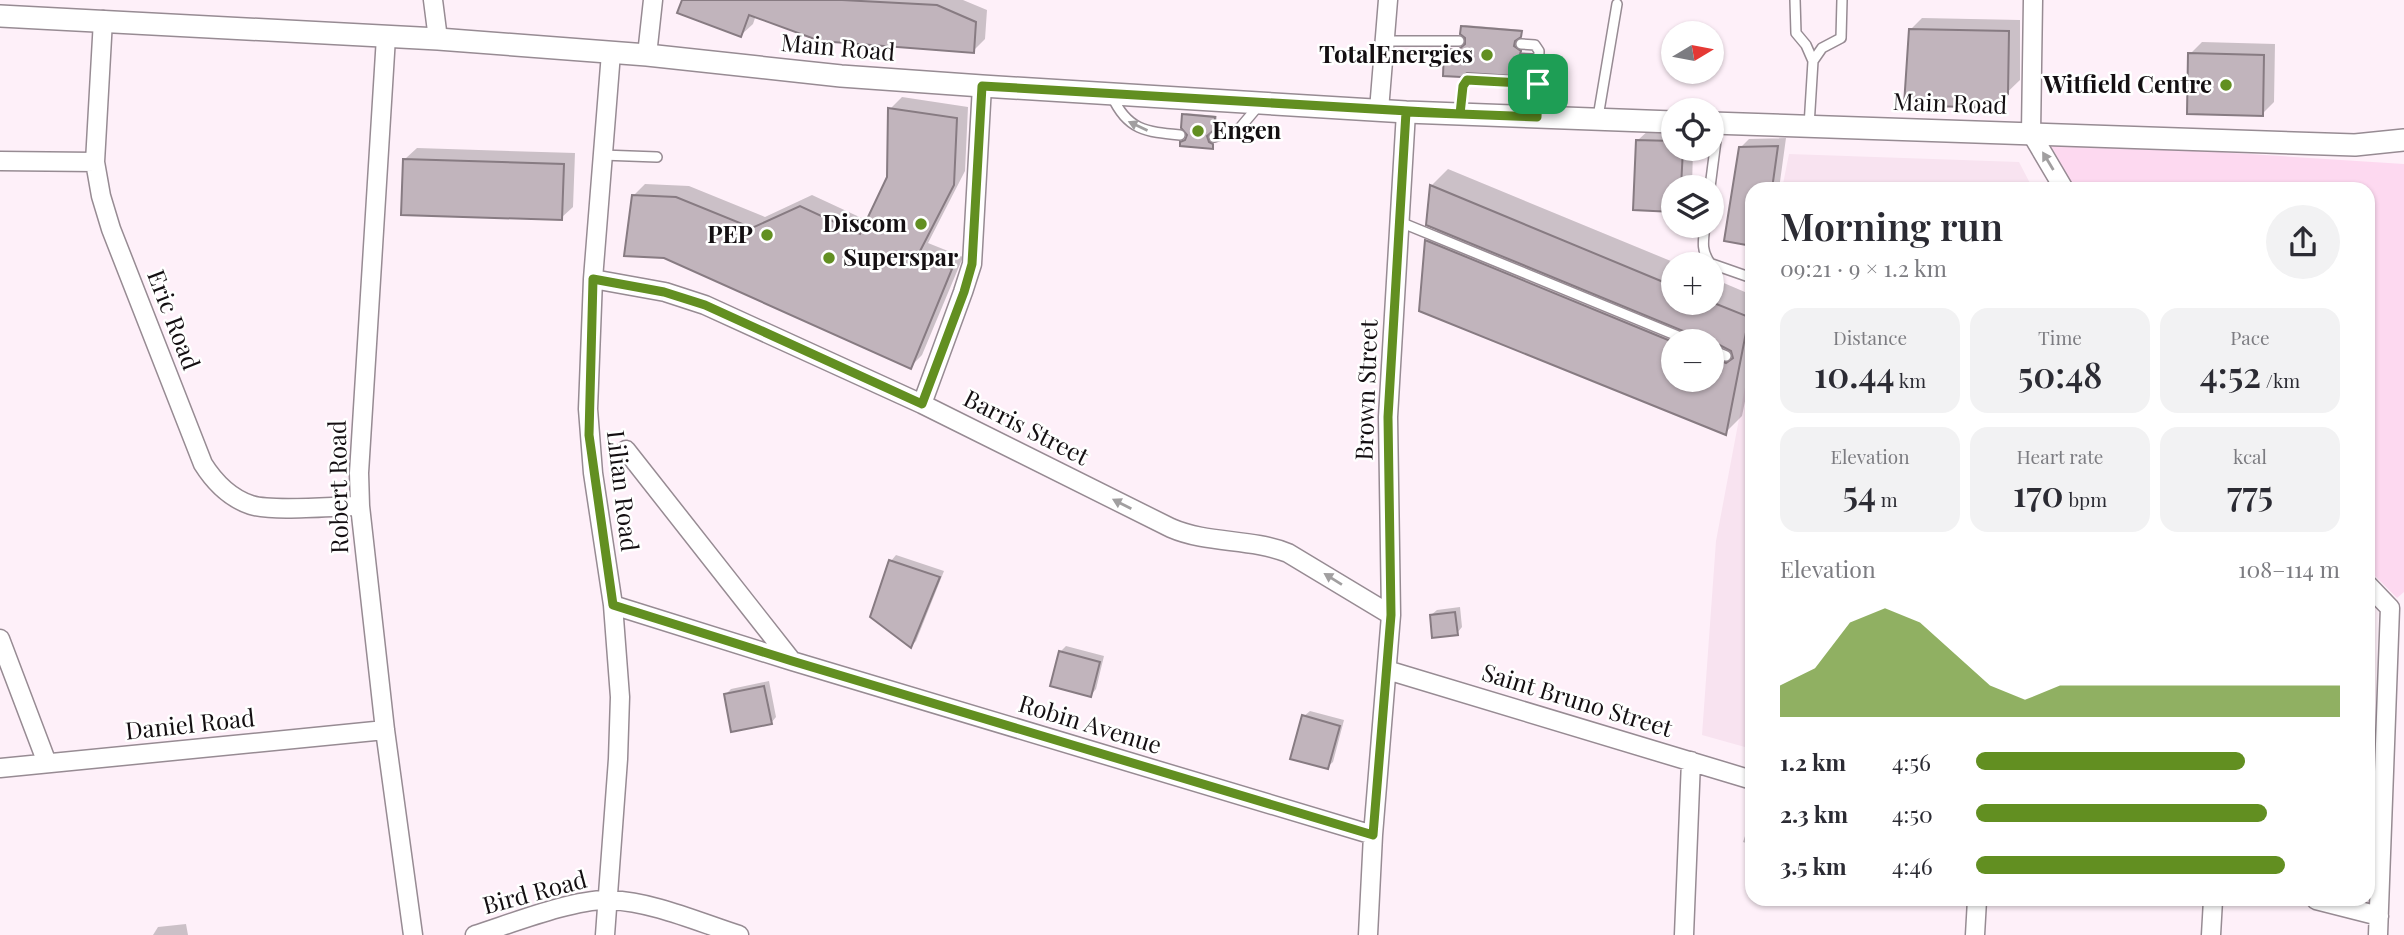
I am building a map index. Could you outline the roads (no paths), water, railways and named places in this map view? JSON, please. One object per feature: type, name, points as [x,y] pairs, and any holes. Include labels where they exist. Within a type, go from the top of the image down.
[{"type":"street","points":[[433,0],[438,39]]},
{"type":"street","points":[[647,55],[653,0]]},
{"type":"street","points":[[1379,110],[1388,0]]},
{"type":"street","points":[[2033,0],[2031,134],[2060,182]]},
{"type":"street","name":"Main Road","points":[[5,11],[103,20],[438,39],[647,55],[841,76],[982,86],[1406,112],[1661,122]]},
{"type":"street","name":"Eric Road","points":[[103,20],[95,162],[101,196],[111,229],[203,464],[224,491],[254,507],[360,506]]},
{"type":"street","name":"Robert Road","points":[[386,37],[359,473],[362,544],[413,935]]},
{"type":"street","name":"Lilian Road","points":[[605,935],[620,697],[613,605],[589,435],[593,279],[611,53]]},
{"type":"street","points":[[922,404],[972,264],[982,86]]},
{"type":"street","name":"Brown Street","points":[[1368,935],[1373,835],[1391,615],[1388,417],[1406,112]]},
{"type":"street","name":"Main Road","points":[[1724,123],[2356,145],[2404,141]]},
{"type":"street","name":"Main Road","points":[[2356,145],[2404,154]]},
{"type":"street","points":[[0,161],[95,162]]},
{"type":"street","name":"Barris Street","points":[[593,279],[664,292],[705,305],[922,404],[1184,534],[1273,547],[1287,553],[1391,615]]},
{"type":"street","points":[[626,450],[792,661]]},
{"type":"street","points":[[2375,590],[2397,604],[2378,935]]},
{"type":"street","name":"Robin Avenue","points":[[613,605],[1373,835]]},
{"type":"street","points":[[0,639],[47,763]]},
{"type":"street","name":"Saint Bruno Street","points":[[1387,670],[1745,777]]},
{"type":"street","name":"Daniel Road","points":[[0,768],[385,730]]},
{"type":"street","points":[[1684,935],[1691,761]]},
{"type":"street","points":[[608,899],[649,907],[739,935]]},
{"type":"street","name":"Bird Road","points":[[475,935],[564,908],[608,899]]},
{"type":"street","points":[[1975,935],[1977,906]]},
{"type":"street","points":[[2211,935],[2213,906]]},
{"type":"street","points":[[2340,906],[2379,916]]},
{"type":"lane","points":[[1795,0],[1796,33],[1806,45],[1813,61],[1809,126]]},
{"type":"lane","points":[[1813,61],[1822,48],[1841,38],[1842,0]]},
{"type":"lane","points":[[1598,119],[1617,4]]},
{"type":"lane","points":[[1385,41],[1459,41]]},
{"type":"lane","points":[[1521,44],[1535,45],[1538,49],[1537,117]]},
{"type":"lane","points":[[1460,114],[1463,86],[1467,80],[1538,84]]},
{"type":"lane","points":[[1111,94],[1124,118],[1135,126],[1152,132],[1180,135]]},
{"type":"lane","points":[[1214,137],[1239,129],[1261,103]]},
{"type":"lane","points":[[602,155],[657,157]]},
{"type":"lane","points":[[1400,222],[1661,329]]},
{"type":"lane","points":[[1724,268],[1745,276]]},
{"type":"place","name":"TotalEnergies","points":[[1487,55]]},
{"type":"place","name":"Witfield Centre","points":[[2226,85]]},
{"type":"place","name":"Engen","points":[[1198,131]]},
{"type":"place","name":"Discom","points":[[921,224]]},
{"type":"place","name":"PEP","points":[[767,235]]},
{"type":"place","name":"Superspar","points":[[829,258]]}]
